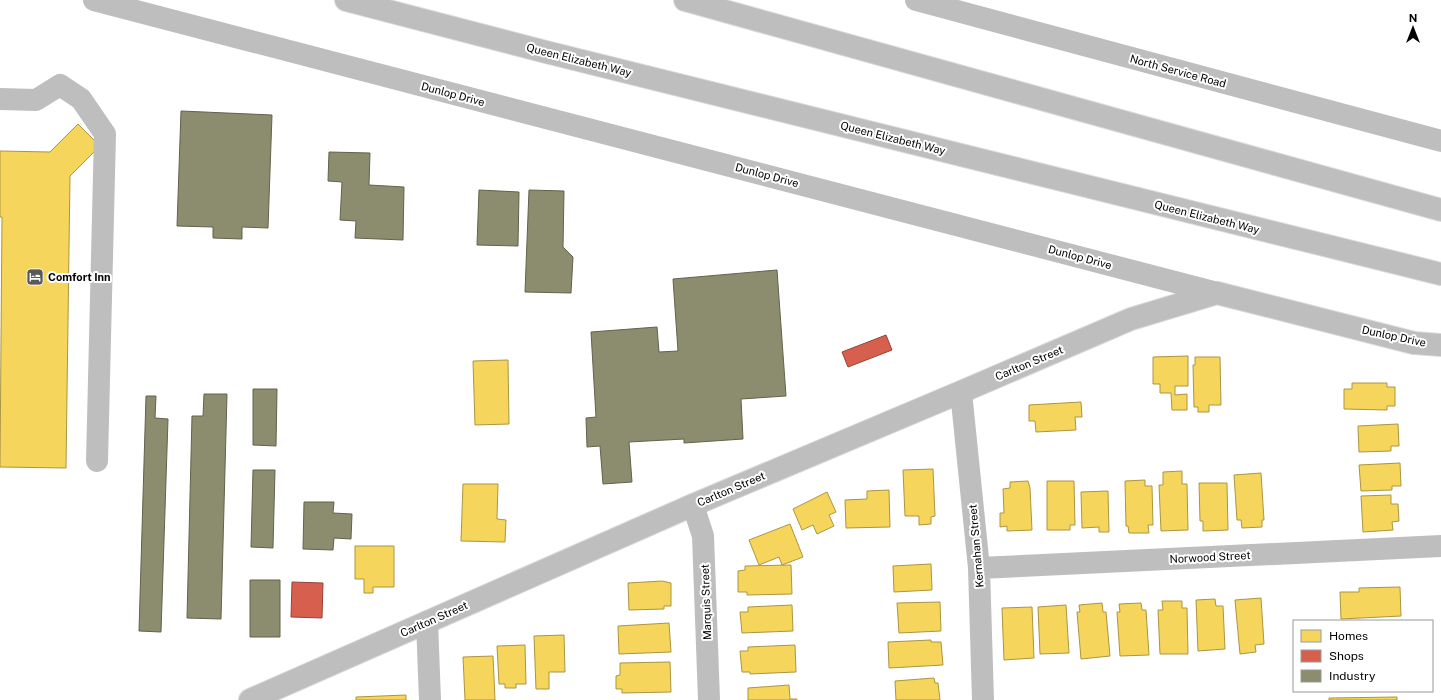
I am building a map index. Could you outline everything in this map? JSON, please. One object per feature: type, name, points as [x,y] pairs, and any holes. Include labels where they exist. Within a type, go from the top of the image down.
[{"type":"main road","name":"Dunlop Drive","points":[[94,0],[1217,293],[1414,343],[1441,345]]},
{"type":"main road","name":"Queen Elizabeth Way","points":[[346,0],[554,54],[1402,266],[1441,274]]},
{"type":"main road","points":[[684,0],[1441,210]]},
{"type":"main road","name":"North Service Road","points":[[916,0],[1441,141]]},
{"type":"main road","points":[[0,99],[36,100],[60,85],[81,99],[105,134],[97,460]]},
{"type":"main road","name":"Carlton Street","points":[[250,700],[692,505],[1131,319],[1217,293]]},
{"type":"main road","name":"Kernahan Street","points":[[961,392],[979,568],[983,700]]},
{"type":"main road","name":"Marquis Street","points":[[692,505],[703,536],[709,700]]},
{"type":"main road","name":"Norwood Street","points":[[979,568],[1441,546]]},
{"type":"main road","points":[[427,622],[430,700]]},
{"type":"building: Homes","name":"Comfort Inn","points":[[78,124],[100,146],[70,176],[66,468],[0,467],[2,217],[0,217],[0,151],[50,152]]},
{"type":"building: Homes","points":[[1188,356],[1188,386],[1175,386],[1175,395],[1187,394],[1187,410],[1172,410],[1171,393],[1160,393],[1160,384],[1153,384],[1153,357]]},
{"type":"building: Homes","points":[[1195,357],[1220,357],[1221,405],[1209,405],[1209,412],[1198,412],[1198,407],[1194,407],[1193,365],[1195,365]]},
{"type":"building: Homes","points":[[508,360],[509,424],[475,425],[473,361]]},
{"type":"building: Homes","points":[[1352,383],[1387,383],[1387,387],[1395,387],[1395,406],[1387,406],[1387,410],[1344,409],[1344,389],[1352,389]]},
{"type":"building: Homes","points":[[1081,402],[1082,417],[1075,417],[1076,430],[1036,432],[1035,421],[1029,421],[1029,405]]},
{"type":"building: Homes","points":[[1398,424],[1399,446],[1391,446],[1391,451],[1359,452],[1358,426]]},
{"type":"building: Homes","points":[[1400,463],[1401,486],[1392,486],[1392,490],[1361,491],[1359,465]]},
{"type":"building: Homes","points":[[933,469],[935,516],[931,517],[931,524],[919,525],[919,516],[905,516],[903,470]]},
{"type":"building: Homes","points":[[1182,471],[1182,484],[1187,484],[1188,530],[1161,531],[1159,485],[1163,485],[1163,472]]},
{"type":"building: Homes","points":[[1261,473],[1264,520],[1262,520],[1262,527],[1242,528],[1241,520],[1237,520],[1234,475]]},
{"type":"building: Homes","points":[[1145,480],[1145,486],[1152,486],[1153,525],[1148,525],[1149,533],[1129,533],[1128,526],[1126,526],[1125,481]]},
{"type":"building: Homes","points":[[1028,481],[1030,488],[1032,530],[1007,531],[1007,526],[1000,527],[1000,513],[1004,513],[1003,489],[1010,488],[1010,482]]},
{"type":"building: Homes","points":[[1047,481],[1074,481],[1075,525],[1070,525],[1070,530],[1047,530]]},
{"type":"building: Homes","points":[[1199,483],[1227,483],[1228,530],[1203,531],[1203,521],[1200,521]]},
{"type":"building: Homes","points":[[463,484],[498,484],[497,519],[506,520],[505,542],[461,541]]},
{"type":"building: Homes","points":[[889,490],[890,527],[846,528],[845,500],[867,499],[867,491]]},
{"type":"building: Homes","points":[[1108,491],[1109,532],[1099,532],[1099,527],[1082,528],[1081,492]]},
{"type":"building: Homes","points":[[827,492],[836,512],[829,515],[834,526],[817,534],[813,525],[802,530],[793,509]]},
{"type":"building: Homes","points":[[1391,495],[1391,504],[1398,504],[1399,521],[1392,522],[1393,530],[1363,532],[1361,496]]},
{"type":"building: Homes","points":[[790,524],[803,557],[782,565],[779,557],[759,565],[749,540]]},
{"type":"building: Homes","points":[[355,546],[394,546],[394,587],[373,587],[373,593],[364,593],[364,579],[355,579]]},
{"type":"building: Homes","points":[[931,564],[932,590],[894,592],[893,566]]},
{"type":"building: Homes","points":[[791,565],[792,594],[747,595],[747,592],[738,592],[738,571],[745,570],[745,566]]},
{"type":"building: Homes","points":[[662,581],[671,583],[671,606],[664,606],[664,609],[629,610],[628,583]]},
{"type":"building: Homes","points":[[1400,587],[1401,616],[1341,619],[1340,592],[1359,592],[1359,588]]},
{"type":"building: Homes","points":[[1261,598],[1264,644],[1255,645],[1256,652],[1240,654],[1235,600]]},
{"type":"building: Homes","points":[[1215,599],[1216,606],[1223,606],[1225,649],[1198,651],[1196,600]]},
{"type":"building: Homes","points":[[1162,601],[1182,601],[1182,608],[1187,608],[1188,654],[1160,654],[1158,610],[1163,610]]},
{"type":"building: Homes","points":[[940,602],[941,631],[899,633],[897,603]]},
{"type":"building: Homes","points":[[1102,603],[1103,612],[1106,612],[1110,656],[1081,659],[1077,612],[1080,612],[1079,605]]},
{"type":"building: Homes","points":[[1141,603],[1142,610],[1146,610],[1149,655],[1120,656],[1117,612],[1120,612],[1119,604]]},
{"type":"building: Homes","points":[[792,605],[793,631],[742,633],[740,612],[748,612],[748,607]]},
{"type":"building: Homes","points":[[1066,605],[1069,653],[1040,654],[1038,607]]},
{"type":"building: Homes","points":[[1032,607],[1034,658],[1004,660],[1002,608]]},
{"type":"building: Homes","points":[[669,623],[671,652],[619,654],[618,626]]},
{"type":"building: Homes","points":[[564,635],[565,672],[549,672],[549,689],[536,689],[534,636]]},
{"type":"building: Homes","points":[[931,640],[931,642],[941,642],[943,665],[889,668],[888,642]]},
{"type":"building: Homes","points":[[525,645],[526,684],[516,684],[516,688],[505,688],[505,684],[499,684],[497,646]]},
{"type":"building: Homes","points":[[795,645],[796,672],[750,674],[750,672],[742,672],[740,651],[748,651],[748,647]]},
{"type":"building: Homes","points":[[493,656],[495,700],[465,700],[463,657]]},
{"type":"building: Homes","points":[[670,662],[671,692],[622,693],[622,689],[616,689],[616,676],[620,675],[620,663]]},
{"type":"building: Homes","points":[[934,678],[935,683],[938,683],[940,700],[896,700],[895,681]]},
{"type":"building: Homes","points":[[789,685],[790,699],[797,700],[748,700],[748,688]]},
{"type":"building: Homes","points":[[406,695],[406,700],[356,700],[356,697]]},
{"type":"building: Homes","points":[[1397,697],[1397,700],[1329,700],[1329,698]]},
{"type":"building: Shops","points":[[886,335],[892,350],[848,367],[842,352]]},
{"type":"building: Shops","points":[[292,582],[323,583],[322,618],[291,617]]},
{"type":"building: Industry","points":[[181,111],[272,115],[268,228],[242,227],[242,239],[213,238],[213,227],[177,226]]},
{"type":"building: Industry","points":[[329,152],[370,153],[369,185],[404,187],[403,240],[355,238],[356,221],[340,220],[342,182],[328,181]]},
{"type":"building: Industry","points":[[479,190],[519,192],[518,246],[477,245]]},
{"type":"building: Industry","points":[[529,190],[564,191],[563,247],[573,257],[571,293],[525,292]]},
{"type":"building: Industry","points":[[777,270],[786,396],[741,399],[743,439],[684,443],[684,439],[629,442],[632,482],[603,484],[600,446],[587,447],[586,418],[596,417],[591,332],[657,327],[659,352],[678,351],[673,279]]},
{"type":"building: Industry","points":[[253,389],[277,389],[276,446],[253,445]]},
{"type":"building: Industry","points":[[204,394],[227,394],[221,619],[187,618],[192,416],[203,416]]},
{"type":"building: Industry","points":[[146,396],[156,396],[155,418],[168,419],[161,632],[139,631]]},
{"type":"building: Industry","points":[[253,470],[275,470],[273,548],[251,547]]},
{"type":"building: Industry","points":[[304,502],[334,502],[333,513],[352,514],[351,539],[334,538],[333,550],[303,549]]},
{"type":"building: Industry","points":[[250,580],[280,580],[280,637],[250,637]]},
{"type":"place","name":"Comfort Inn","points":[[35,277]]}]
